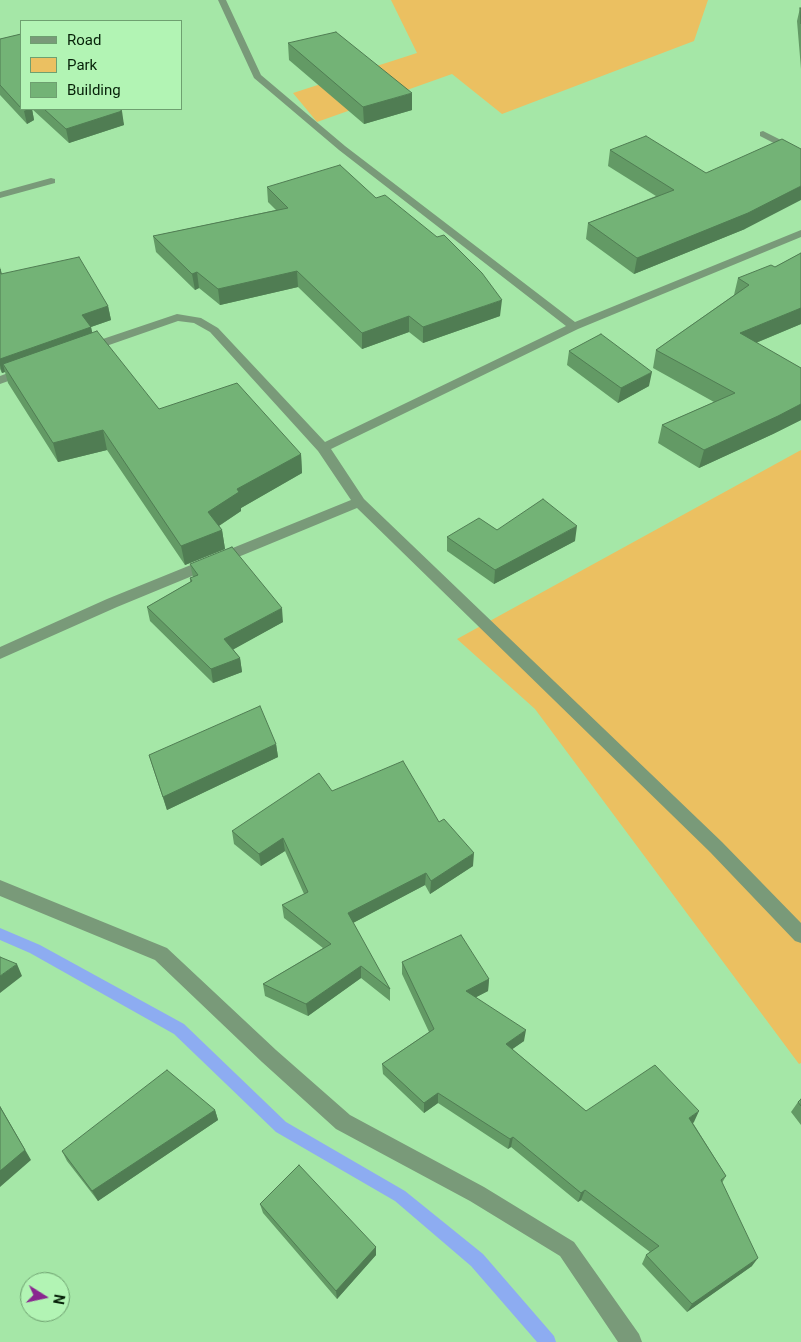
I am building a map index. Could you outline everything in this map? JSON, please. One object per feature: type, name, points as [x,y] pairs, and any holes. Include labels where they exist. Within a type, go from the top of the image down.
[{"type":"street","points":[[222,0],[257,76],[342,148],[574,327]]},
{"type":"street","points":[[763,134],[801,154]]},
{"type":"street","points":[[0,195],[51,181]]},
{"type":"street","points":[[323,448],[574,327],[801,233]]},
{"type":"street","points":[[74,353],[177,317],[197,320],[214,330],[323,448],[359,502],[709,840],[801,935]]},
{"type":"street","points":[[0,380],[37,367]]},
{"type":"street","points":[[0,653],[112,603],[359,502]]},
{"type":"street","points":[[0,888],[161,954],[269,1056],[343,1122],[477,1194],[567,1249],[631,1342]]},
{"type":"green space","points":[[391,0],[708,0],[694,41],[502,114],[452,74],[317,122],[293,93],[417,53]]},
{"type":"green space","points":[[801,450],[801,1063],[799,1064],[535,709],[457,639]]},
{"type":"building","points":[[336,32],[412,93],[363,107],[288,43]]},
{"type":"building","points":[[20,34],[20,107],[0,85],[0,39]]},
{"type":"building","points":[[45,110],[122,111],[66,129]]},
{"type":"building","points":[[646,136],[706,173],[782,139],[801,149],[801,186],[748,213],[637,258],[588,223],[674,190],[610,150]]},
{"type":"building","points":[[340,165],[376,198],[385,195],[437,237],[444,235],[482,273],[502,300],[423,327],[409,316],[362,333],[297,271],[218,289],[197,272],[192,274],[153,236],[288,208],[267,187]]},
{"type":"building","points":[[801,253],[801,308],[740,333],[801,368],[801,404],[704,450],[662,425],[735,393],[656,350],[749,285],[738,278],[771,265],[775,267]]},
{"type":"building","points":[[79,257],[108,306],[82,315],[91,327],[0,359],[0,269],[1,274]]},
{"type":"building","points":[[97,331],[159,409],[237,383],[301,454],[237,489],[239,492],[208,512],[222,530],[181,546],[103,430],[53,443],[3,364]]},
{"type":"building","points":[[601,334],[652,372],[621,388],[569,351]]},
{"type":"building","points":[[543,499],[577,526],[495,570],[447,537],[479,518],[497,530]]},
{"type":"building","points":[[232,547],[282,608],[224,639],[240,658],[211,669],[147,607],[192,581],[190,578],[198,575],[190,564]]},
{"type":"building","points":[[260,706],[276,744],[163,797],[149,755]]},
{"type":"building","points":[[403,761],[439,822],[444,819],[474,853],[431,881],[426,873],[348,913],[390,989],[361,966],[306,1004],[263,984],[331,944],[282,905],[308,892],[283,838],[259,854],[232,831],[319,773],[332,791]]},
{"type":"building","points":[[461,935],[489,979],[466,991],[526,1030],[506,1044],[586,1111],[655,1065],[699,1111],[689,1118],[726,1176],[721,1180],[758,1258],[692,1304],[646,1255],[659,1246],[585,1190],[581,1193],[513,1137],[510,1139],[438,1093],[424,1103],[382,1064],[434,1029],[402,962]]},
{"type":"building","points":[[0,957],[17,964],[0,976]]},
{"type":"building","points":[[167,1070],[215,1110],[92,1191],[62,1151]]},
{"type":"building","points":[[0,1107],[25,1150],[0,1171]]},
{"type":"building","points":[[299,1165],[376,1247],[336,1291],[260,1204]]},
{"type":"waterway","points":[[0,934],[35,949],[179,1029],[281,1127],[400,1196],[477,1260],[548,1342]]}]
